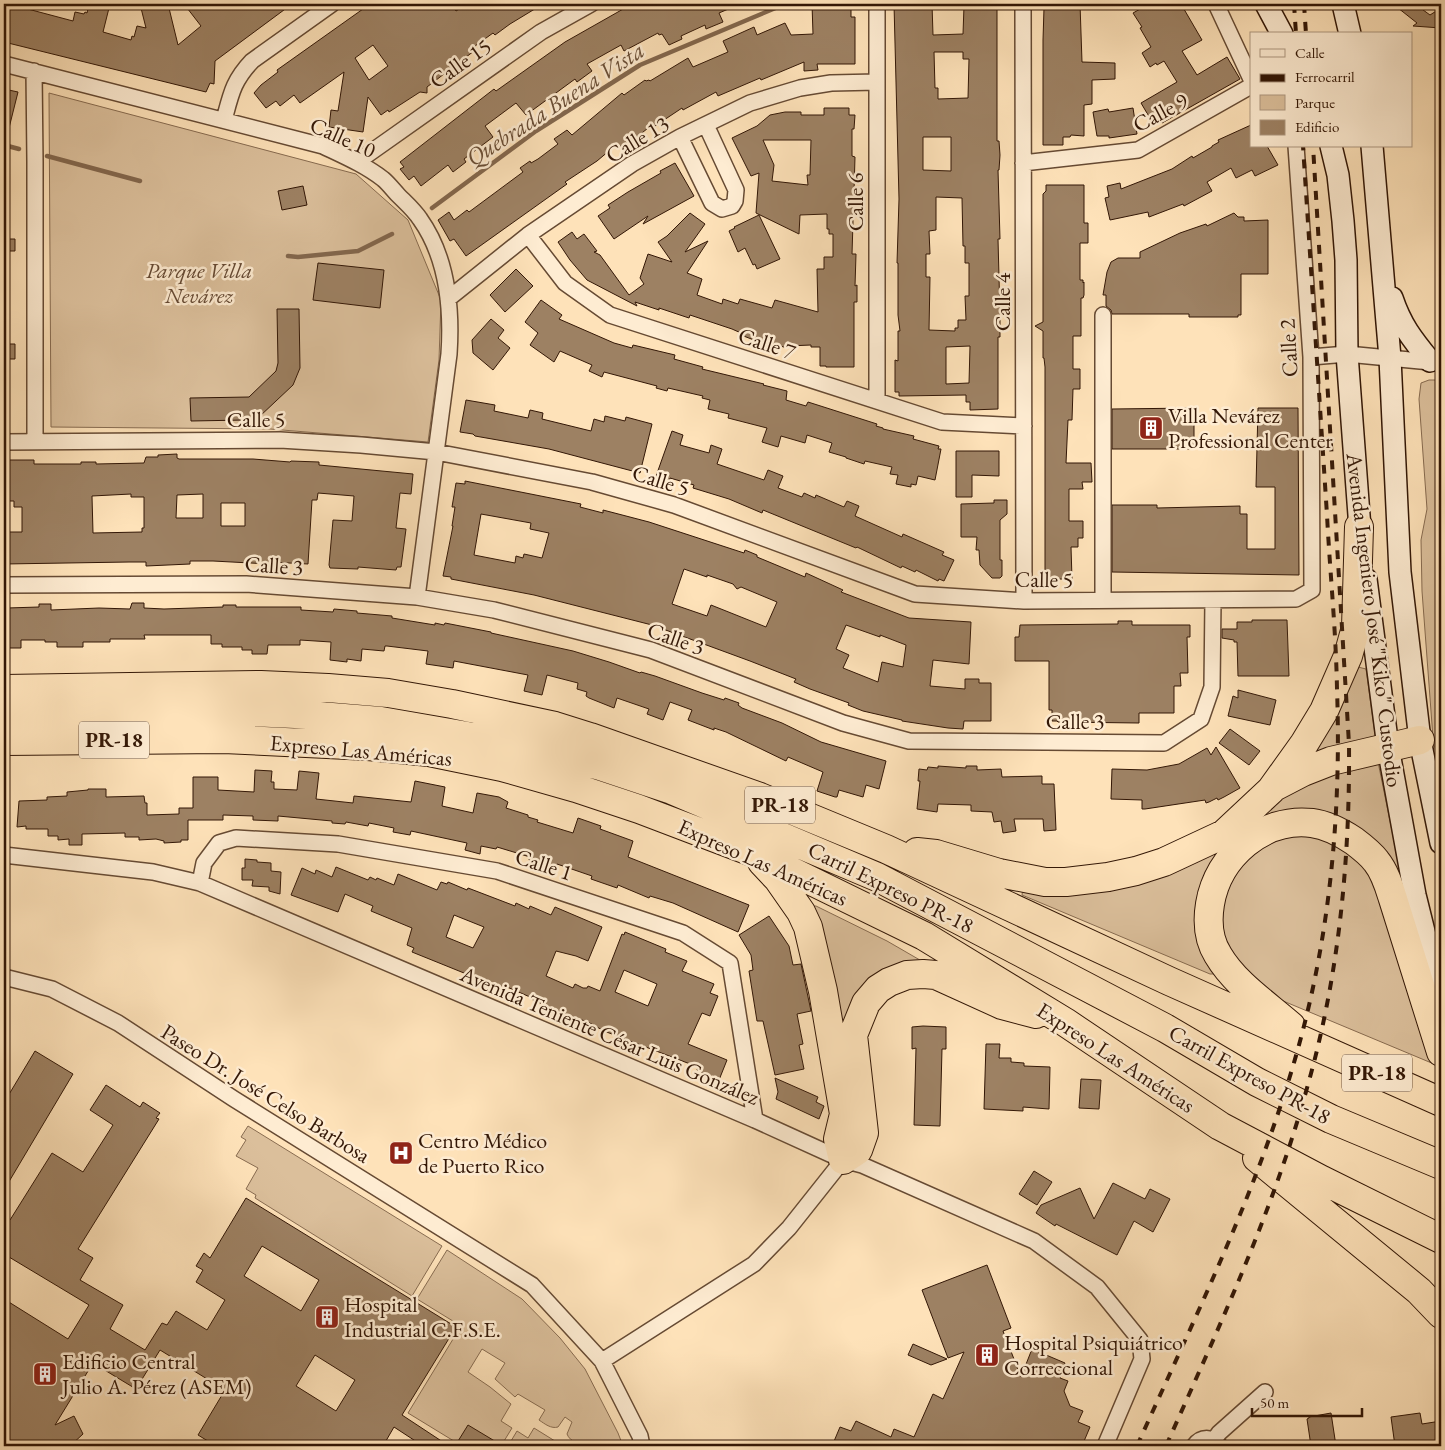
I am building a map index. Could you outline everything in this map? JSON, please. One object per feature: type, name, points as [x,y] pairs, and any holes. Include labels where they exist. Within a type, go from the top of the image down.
[{"type":"highway","points":[[886,849],[936,854],[999,873],[1045,882],[1066,882],[1108,877],[1164,862],[1224,834],[1271,790],[1304,744],[1324,711],[1348,656],[1356,626],[1359,527]]},
{"type":"highway","name":"PR-18","points":[[4,689],[261,685],[328,688],[388,693],[452,704],[555,726],[760,797],[886,849],[1169,981],[1441,1102]]},
{"type":"highway","name":"Carril Expreso PR-18","points":[[4,714],[221,712],[295,714],[371,720],[508,743],[600,766],[672,790],[877,877],[1166,1028],[1257,1082],[1331,1119],[1434,1162]]},
{"type":"highway","name":"Expreso Las Américas","points":[[4,741],[224,739],[368,746],[428,752],[502,767],[576,788],[639,809],[752,852],[924,936],[1066,1022],[1220,1126],[1322,1180],[1441,1239]]},
{"type":"highway","points":[[1271,790],[1303,772],[1331,761],[1420,740]]},
{"type":"highway","points":[[1313,1045],[1228,970],[1213,945],[1207,918],[1216,880],[1227,862],[1244,844],[1262,832],[1279,825],[1314,823],[1329,828],[1345,835],[1377,861],[1387,880],[1441,1052]]},
{"type":"highway","points":[[752,852],[778,879],[801,912],[808,927],[824,991],[844,1114],[838,1139],[843,1160],[858,1150],[864,1133],[853,1035],[866,1003],[878,989],[889,982],[907,975],[936,975],[1002,1005],[1066,1022]]},
{"type":"highway","points":[[1220,1126],[1289,1186],[1419,1291],[1441,1314]]},
{"type":"highway","points":[[1289,1186],[1409,1266],[1441,1294]]},
{"type":"main road","points":[[1266,4],[1281,32]]},
{"type":"main road","points":[[1343,4],[1350,32]]},
{"type":"main road","name":"Avenida Ingeniero José \"Kiko\" Custodio","points":[[1331,148],[1338,175],[1346,260],[1347,354],[1359,527],[1388,747],[1415,895],[1441,1000]]},
{"type":"main road","name":"Avenida Ingeniero José \"Kiko\" Custodio","points":[[1372,148],[1390,358],[1400,572],[1420,740],[1441,843]]},
{"type":"main road","points":[[1383,273],[1397,314],[1407,333],[1436,362]]},
{"type":"street","points":[[224,120],[234,85],[241,72],[252,61],[332,4]]},
{"type":"street","name":"Calle 15","points":[[357,162],[541,32],[591,4]]},
{"type":"street","name":"Calle 6","points":[[877,4],[877,400]]},
{"type":"street","name":"Calle 4","points":[[1023,4],[1024,601]]},
{"type":"street","points":[[1216,4],[1250,77]]},
{"type":"street","name":"Calle 10","points":[[4,64],[323,146],[357,162],[384,180],[419,218],[441,265],[448,299],[451,328],[417,597]]},
{"type":"street","points":[[34,71],[35,441]]},
{"type":"street","name":"Calle 13","points":[[448,299],[528,235],[632,164],[680,137],[750,103],[800,88],[830,83],[877,82]]},
{"type":"street","name":"Calle 9","points":[[1023,163],[1138,150],[1250,87]]},
{"type":"street","points":[[680,137],[712,203],[722,209],[732,206],[735,201],[736,190],[706,125]]},
{"type":"street","name":"Calle 2","points":[[1296,148],[1311,357],[1312,590],[1296,599]]},
{"type":"street","name":"Calle 7","points":[[528,235],[565,283],[610,315],[942,422],[1024,426]]},
{"type":"street","points":[[1103,315],[1103,600]]},
{"type":"street","points":[[1311,357],[1347,354],[1436,362]]},
{"type":"street","name":"Calle 5","points":[[4,442],[280,440],[436,452],[592,482],[674,505],[915,594],[1024,601],[1296,599]]},
{"type":"street","name":"Calle 3","points":[[4,586],[246,584],[417,597],[494,610],[652,650],[842,724],[910,741],[1164,743],[1201,719],[1212,687],[1213,600]]},
{"type":"street","name":"Calle 1","points":[[200,883],[204,862],[219,844],[236,838],[338,844],[497,871],[683,933],[730,963],[755,1120]]},
{"type":"street","name":"Avenida Teniente César Luis González","points":[[4,855],[153,872],[200,883],[755,1120],[843,1160],[862,1165],[1034,1241],[1097,1287],[1140,1340],[1142,1359],[1105,1446]]},
{"type":"street","name":"Paseo Dr. José Celso Barbosa","points":[[4,977],[52,989],[118,1024],[242,1104],[532,1285],[602,1361],[640,1436],[642,1446]]},
{"type":"street","points":[[602,1361],[754,1264],[789,1228],[843,1160]]},
{"type":"street","points":[[1194,1446],[1202,1439],[1208,1438],[1217,1443],[1219,1433],[1265,1392]]},
{"type":"green space","name":"Parque Villa Nevárez","points":[[49,93],[356,174],[408,220],[441,300],[439,360],[428,442],[270,429],[51,427]]},
{"type":"green space","points":[[1429,380],[1441,380],[1441,782],[1433,738],[1422,591],[1421,540],[1427,509],[1419,399],[1421,383]]},
{"type":"green space","points":[[1358,667],[1366,669],[1376,741],[1308,761],[1354,669]]},
{"type":"green space","points":[[1378,762],[1401,875],[1395,877],[1311,816],[1216,860],[1215,974],[1210,974],[1022,895],[1023,887],[1141,880],[1301,778]]},
{"type":"green space","points":[[1296,830],[1362,854],[1401,937],[1434,1064],[1276,998],[1258,988],[1222,942],[1220,903],[1249,851]]},
{"type":"green space","points":[[812,906],[816,906],[887,941],[932,967],[919,966],[844,1042]]},
{"type":"green space","points":[[248,1126],[442,1246],[412,1296],[255,1198],[256,1195],[246,1189],[258,1168],[236,1156],[246,1140],[241,1137]]},
{"type":"green space","points":[[447,1250],[522,1299],[560,1338],[585,1369],[623,1446],[592,1446],[576,1443],[567,1434],[572,1422],[565,1417],[558,1427],[548,1426],[539,1420],[545,1410],[518,1394],[515,1397],[495,1379],[505,1363],[482,1349],[468,1372],[511,1404],[501,1421],[512,1428],[501,1446],[462,1446],[408,1413],[461,1326],[417,1299]]},
{"type":"green space","points":[[534,1428],[563,1446],[508,1446],[517,1431],[528,1438]]},
{"type":"building","points":[[4,4],[73,21],[75,12],[87,13],[89,4],[110,4],[103,32],[131,40],[132,36],[134,37],[137,26],[146,28],[140,4],[168,4],[178,45],[201,26],[184,4],[292,4],[215,61],[214,84],[210,83],[206,92],[4,42]]},
{"type":"building","points":[[370,4],[451,4],[456,11],[467,4],[543,4],[495,35],[493,33],[475,46],[474,51],[427,87],[427,93],[420,92],[381,115],[368,97],[363,132],[329,127],[331,110],[338,111],[344,72],[300,103],[294,95],[280,106],[276,101],[266,108],[254,93],[278,72],[277,70]],"holes":[[[373,45],[388,66],[369,80],[355,58]]]},
{"type":"building","points":[[632,4],[740,4],[719,13],[723,22],[706,29],[705,25],[681,36],[682,39],[669,45],[662,34],[659,35],[658,33],[624,51],[621,45],[587,64],[592,71],[577,82],[575,79],[526,115],[516,103],[485,126],[493,137],[464,159],[466,162],[453,172],[448,165],[421,186],[414,176],[409,180],[400,169],[404,167],[400,162],[494,89],[496,91],[565,42]]},
{"type":"building","points":[[812,4],[851,4],[851,17],[855,17],[855,64],[817,64],[818,70],[804,71],[804,62],[718,96],[716,92],[683,110],[682,108],[655,126],[653,124],[627,145],[625,143],[618,148],[616,145],[597,161],[565,182],[567,184],[466,256],[454,239],[450,241],[438,220],[449,212],[454,220],[467,210],[469,212],[523,172],[520,168],[530,161],[531,163],[538,159],[558,144],[554,139],[567,130],[572,135],[622,93],[624,95],[645,80],[650,81],[688,58],[693,67],[728,52],[723,41],[754,27],[757,35],[785,23],[791,35],[813,34]]},
{"type":"building","points":[[894,4],[932,4],[933,35],[963,34],[964,6],[972,6],[972,4],[997,4],[997,141],[999,141],[1000,155],[998,170],[1000,337],[998,337],[998,409],[970,410],[970,402],[966,402],[966,395],[899,396],[899,392],[895,392],[895,360],[898,361],[898,331],[900,331],[897,263],[899,199]],"holes":[[[934,52],[963,52],[963,59],[969,59],[968,98],[938,99],[938,88],[935,88]],[[923,137],[951,137],[951,171],[923,170]],[[936,197],[962,198],[963,246],[965,246],[965,263],[969,263],[969,296],[965,296],[966,320],[958,320],[958,328],[955,328],[955,331],[929,330],[930,277],[926,277],[926,254],[930,254],[929,231],[936,230]],[[970,346],[969,383],[946,384],[946,347]]]},
{"type":"building","points":[[1046,4],[1080,4],[1082,62],[1115,63],[1115,79],[1092,80],[1092,104],[1084,105],[1084,136],[1071,135],[1070,137],[1063,137],[1063,145],[1043,145],[1043,40],[1044,8],[1046,8]]},
{"type":"building","points":[[1149,4],[1181,4],[1202,40],[1182,51],[1197,75],[1227,57],[1240,79],[1162,123],[1161,121],[1154,125],[1141,103],[1177,82],[1164,61],[1150,67],[1142,53],[1151,47],[1133,13]]},
{"type":"building","points":[[1393,4],[1415,4],[1430,15],[1441,8],[1441,28],[1413,26],[1417,23]]},
{"type":"building","points":[[4,89],[18,92],[8,132],[4,131]]},
{"type":"building","points":[[824,108],[849,108],[849,115],[855,115],[854,129],[852,129],[856,202],[852,202],[852,254],[856,254],[855,286],[857,285],[857,302],[854,302],[854,367],[820,366],[820,347],[811,347],[811,345],[787,346],[787,348],[755,338],[754,340],[732,329],[690,315],[689,318],[635,302],[637,306],[587,280],[558,242],[572,232],[577,239],[584,234],[597,251],[594,252],[600,255],[629,295],[644,284],[640,278],[648,254],[672,262],[658,242],[667,236],[690,213],[705,224],[685,252],[708,241],[687,273],[702,279],[697,295],[722,304],[723,299],[738,304],[740,299],[772,308],[775,300],[818,312],[817,269],[824,269],[824,257],[833,257],[833,234],[829,234],[829,229],[827,229],[827,214],[800,215],[799,234],[756,213],[759,173],[751,176],[732,138],[757,126],[770,115],[785,112],[801,112],[801,115],[824,115]],"holes":[[[763,140],[811,140],[810,175],[807,175],[808,185],[772,181],[774,165]]]},
{"type":"building","points":[[1133,108],[1137,134],[1109,138],[1109,136],[1097,136],[1093,112],[1108,109],[1109,112]]},
{"type":"building","points":[[1250,125],[1250,148],[1268,148],[1278,165],[1255,176],[1252,170],[1236,178],[1231,168],[1207,182],[1212,191],[1184,206],[1183,204],[1149,217],[1148,212],[1110,220],[1105,198],[1109,197],[1107,186],[1120,183],[1121,189],[1172,169],[1192,156],[1193,158],[1212,147],[1219,142],[1218,140]]},
{"type":"building","points":[[675,163],[694,196],[643,224],[648,216],[614,239],[598,216],[610,208],[608,205]]},
{"type":"building","points":[[1046,185],[1084,185],[1084,223],[1088,223],[1088,243],[1080,243],[1080,280],[1084,282],[1084,295],[1081,298],[1081,336],[1073,336],[1073,369],[1080,369],[1080,389],[1073,389],[1072,420],[1068,420],[1066,463],[1091,463],[1092,482],[1082,482],[1083,489],[1069,489],[1069,521],[1083,521],[1083,538],[1078,538],[1078,547],[1071,547],[1072,579],[1045,579],[1045,367],[1043,331],[1035,326],[1043,322],[1043,194],[1046,191]]},
{"type":"building","points":[[303,186],[307,205],[282,210],[278,191]]},
{"type":"building","points":[[1234,213],[1238,217],[1244,217],[1244,221],[1268,220],[1268,274],[1241,274],[1241,315],[1238,315],[1238,317],[1189,317],[1189,314],[1112,314],[1111,310],[1106,306],[1106,295],[1103,295],[1107,272],[1111,262],[1118,258],[1140,258],[1140,252],[1180,233],[1206,224],[1207,226]]},
{"type":"building","points":[[759,215],[780,259],[757,269],[745,248],[738,252],[729,231]]},
{"type":"building","points":[[4,239],[15,239],[15,251],[4,251]]},
{"type":"building","points":[[318,263],[384,270],[380,308],[313,300]]},
{"type":"building","points":[[516,269],[533,286],[505,312],[490,295]]},
{"type":"building","points":[[541,300],[562,315],[559,319],[614,343],[632,348],[633,345],[675,355],[674,359],[703,367],[702,369],[787,391],[786,400],[806,406],[808,402],[877,424],[876,426],[883,429],[914,436],[913,439],[939,446],[938,449],[941,449],[935,480],[918,476],[916,485],[911,484],[911,487],[896,484],[898,475],[890,474],[892,467],[865,461],[864,464],[829,452],[832,443],[807,435],[805,443],[781,436],[778,447],[762,442],[767,428],[728,418],[729,414],[708,409],[710,400],[702,398],[703,396],[668,388],[667,391],[656,388],[657,386],[604,372],[602,377],[589,371],[592,365],[560,351],[554,362],[530,345],[538,333],[525,322]]},
{"type":"building","points":[[277,309],[299,309],[300,368],[293,385],[259,417],[245,420],[191,421],[190,398],[249,397],[276,371],[278,363]]},
{"type":"building","points":[[491,319],[504,330],[498,338],[510,348],[493,370],[473,353],[472,340]]},
{"type":"building","points":[[4,344],[15,344],[15,359],[4,359]]},
{"type":"building","points":[[466,400],[495,405],[494,411],[528,418],[530,410],[543,413],[542,419],[591,431],[594,419],[604,422],[605,416],[625,421],[626,417],[652,424],[640,473],[549,449],[460,432]]},
{"type":"building","name":"Villa Nevárez Professional Center","points":[[1194,408],[1194,449],[1112,449],[1112,409]]},
{"type":"building","points":[[1258,408],[1298,408],[1299,575],[1112,572],[1112,505],[1157,505],[1157,508],[1240,506],[1240,514],[1247,514],[1247,549],[1275,549],[1275,487],[1256,487]]},
{"type":"building","points":[[672,431],[683,435],[680,445],[709,453],[711,445],[722,449],[717,464],[764,480],[768,470],[783,476],[778,488],[802,497],[804,493],[815,498],[816,495],[844,507],[847,501],[859,506],[855,516],[902,537],[903,534],[944,552],[942,555],[954,560],[944,581],[939,579],[938,581],[916,570],[915,572],[902,566],[901,568],[857,547],[763,510],[762,513],[729,499],[693,488],[694,485],[670,478],[669,483],[655,479]]},
{"type":"building","points":[[956,451],[999,451],[999,476],[972,475],[972,497],[956,497]]},
{"type":"building","points":[[177,454],[179,459],[253,459],[319,462],[319,465],[413,474],[411,494],[400,493],[396,528],[406,529],[401,567],[397,567],[396,570],[358,567],[358,569],[330,568],[333,520],[352,521],[354,496],[318,493],[317,500],[312,500],[308,564],[190,561],[190,564],[146,566],[146,562],[4,564],[4,532],[22,532],[22,507],[14,507],[14,501],[8,501],[9,495],[4,495],[4,460],[34,460],[34,464],[81,464],[81,462],[96,462],[96,464],[144,463],[146,457],[158,457],[158,455]],"holes":[[[131,494],[131,497],[144,497],[144,528],[142,528],[142,532],[93,533],[92,496]],[[203,494],[203,518],[176,518],[177,495]],[[221,503],[245,503],[245,526],[221,526]]]},
{"type":"building","points":[[465,481],[581,504],[580,507],[603,513],[603,510],[649,522],[744,553],[745,550],[805,577],[806,573],[843,590],[841,592],[909,618],[971,622],[969,664],[933,660],[930,686],[965,689],[965,679],[979,679],[979,683],[991,683],[991,721],[964,721],[963,729],[948,728],[902,721],[863,711],[848,705],[849,703],[794,682],[796,679],[652,625],[534,595],[443,576],[453,526],[455,507],[452,507],[456,483],[465,484]],"holes":[[[481,514],[531,523],[530,529],[549,533],[542,558],[524,554],[523,558],[516,556],[515,563],[474,555]],[[684,569],[733,584],[737,589],[741,587],[777,602],[766,627],[711,605],[707,616],[672,604]],[[846,625],[906,645],[903,667],[882,662],[878,682],[843,668],[849,655],[836,649]]]},
{"type":"building","points":[[994,500],[1007,500],[1007,514],[1000,520],[1002,576],[1000,578],[992,578],[980,565],[979,550],[976,550],[977,537],[961,537],[961,504],[994,503]]},
{"type":"building","points":[[132,603],[144,603],[144,608],[164,609],[236,605],[236,607],[301,607],[301,610],[333,612],[334,609],[392,616],[392,618],[435,625],[435,623],[444,625],[445,623],[491,632],[573,651],[640,673],[655,676],[724,700],[725,698],[739,703],[738,705],[742,708],[782,723],[821,742],[886,761],[879,789],[866,785],[863,797],[839,790],[837,797],[835,797],[817,791],[823,772],[788,757],[786,761],[726,732],[714,728],[714,730],[688,720],[692,710],[670,702],[663,720],[647,714],[649,709],[617,698],[614,708],[586,696],[587,692],[577,689],[578,683],[547,675],[542,695],[524,691],[528,675],[454,661],[453,668],[426,664],[428,651],[387,646],[385,646],[384,651],[362,649],[361,661],[347,659],[347,662],[330,660],[331,642],[300,640],[300,645],[268,645],[267,654],[252,654],[252,650],[242,650],[242,647],[222,647],[222,644],[211,644],[211,635],[144,635],[145,639],[110,639],[110,642],[83,642],[83,647],[57,647],[57,642],[21,640],[21,648],[4,648],[4,610],[7,610],[7,608],[39,607],[39,604],[51,604],[51,610],[130,609]]},
{"type":"building","points":[[1252,620],[1287,620],[1289,676],[1238,676],[1237,642],[1222,638],[1222,629],[1237,629],[1237,622],[1252,622]]},
{"type":"building","points":[[1118,621],[1132,621],[1132,625],[1190,625],[1190,637],[1187,637],[1188,673],[1180,673],[1181,686],[1174,686],[1174,713],[1139,713],[1139,723],[1052,721],[1052,710],[1049,710],[1049,661],[1015,661],[1015,637],[1019,637],[1020,625],[1118,624]]},
{"type":"building","points":[[1238,690],[1276,700],[1270,725],[1228,716],[1233,696],[1238,698]]},
{"type":"building","points":[[1230,729],[1260,751],[1249,765],[1219,743]]},
{"type":"building","points":[[1216,747],[1240,788],[1218,800],[1217,798],[1206,803],[1205,800],[1142,809],[1142,800],[1111,799],[1112,769],[1147,770],[1179,764],[1207,748],[1211,755]]},
{"type":"building","points":[[938,766],[966,768],[966,766],[977,766],[977,770],[1001,769],[1002,777],[1042,776],[1042,784],[1054,784],[1056,830],[1044,831],[1043,819],[1014,819],[1016,831],[1003,833],[1001,821],[994,822],[992,812],[971,811],[971,805],[938,804],[937,812],[917,809],[920,781],[918,781],[919,769],[927,770],[928,767],[938,768]]},
{"type":"building","points":[[255,770],[272,771],[271,782],[274,782],[274,789],[297,790],[299,771],[319,773],[316,799],[353,803],[354,796],[411,802],[415,781],[445,787],[442,806],[473,813],[477,793],[499,797],[508,802],[506,808],[528,815],[528,817],[538,820],[537,822],[573,833],[578,818],[601,826],[600,829],[633,841],[628,857],[749,905],[738,932],[673,903],[650,896],[649,898],[618,885],[617,888],[591,879],[592,876],[557,864],[555,868],[529,860],[530,857],[497,847],[496,849],[481,846],[480,854],[465,850],[467,843],[411,831],[410,835],[393,832],[394,828],[369,823],[368,826],[346,822],[345,824],[332,823],[332,821],[278,816],[278,821],[253,820],[253,816],[223,815],[223,820],[188,820],[188,840],[181,840],[181,842],[164,843],[164,841],[156,839],[139,840],[139,837],[125,837],[125,833],[82,834],[82,845],[69,845],[69,839],[58,840],[58,836],[48,836],[48,829],[26,829],[26,826],[17,827],[19,801],[47,800],[47,797],[67,796],[67,792],[88,789],[106,789],[106,797],[144,796],[145,803],[147,803],[147,815],[179,814],[179,808],[193,808],[193,777],[218,777],[218,790],[254,792]]},
{"type":"building","points":[[245,859],[271,863],[271,871],[281,872],[280,894],[269,891],[269,887],[252,886],[253,880],[242,880],[242,868],[245,868]]},
{"type":"building","points":[[336,867],[368,880],[370,877],[376,880],[377,878],[394,885],[398,874],[437,890],[441,882],[447,884],[448,882],[515,906],[516,903],[529,909],[530,906],[551,915],[555,907],[602,927],[588,961],[556,951],[546,976],[573,988],[575,984],[583,988],[588,986],[600,991],[622,934],[624,935],[625,932],[666,949],[665,952],[687,961],[682,971],[714,984],[710,993],[718,996],[710,1016],[702,1013],[688,1044],[727,1060],[719,1080],[697,1070],[698,1067],[604,1031],[588,1022],[564,1014],[507,987],[506,990],[412,952],[414,948],[407,945],[412,928],[371,911],[373,906],[345,894],[338,912],[291,895],[302,868],[315,874],[316,870],[332,877]],"holes":[[[454,915],[484,927],[473,948],[446,937]],[[624,970],[657,984],[648,1006],[615,992]]]},
{"type":"building","points":[[769,916],[789,946],[793,965],[801,964],[811,1011],[797,1014],[803,1044],[799,1045],[804,1069],[775,1075],[763,1021],[757,1021],[749,971],[753,970],[751,955],[739,935]]},
{"type":"building","points":[[912,1027],[946,1027],[946,1049],[942,1049],[940,1126],[914,1125],[916,1048],[912,1049]]},
{"type":"building","points":[[986,1044],[1000,1044],[999,1058],[1011,1058],[1011,1062],[1024,1063],[1024,1066],[1050,1067],[1049,1109],[1023,1107],[1023,1111],[984,1109]]},
{"type":"building","points":[[35,1051],[73,1074],[4,1190],[4,1093],[8,1096]]},
{"type":"building","points":[[775,1078],[818,1097],[816,1102],[824,1106],[819,1119],[776,1099],[778,1092]]},
{"type":"building","points":[[1081,1079],[1101,1080],[1099,1109],[1079,1108]]},
{"type":"building","points":[[106,1085],[140,1107],[143,1102],[160,1113],[156,1118],[159,1119],[78,1249],[93,1258],[80,1280],[123,1305],[110,1329],[145,1350],[162,1323],[167,1325],[176,1311],[207,1330],[225,1300],[196,1282],[203,1270],[196,1266],[204,1253],[210,1258],[246,1198],[456,1327],[402,1415],[449,1446],[423,1446],[394,1427],[383,1446],[216,1446],[198,1435],[225,1390],[160,1350],[136,1389],[93,1363],[55,1425],[74,1416],[83,1434],[70,1446],[4,1446],[4,1299],[68,1339],[89,1305],[4,1254],[4,1216],[10,1220],[52,1153],[83,1172],[113,1125],[90,1110]],"holes":[[[262,1246],[319,1280],[301,1311],[244,1276]],[[315,1355],[355,1380],[336,1411],[296,1386]]]},
{"type":"building","points":[[1034,1171],[1052,1182],[1037,1205],[1019,1194]]},
{"type":"building","points":[[1113,1183],[1145,1199],[1150,1189],[1170,1199],[1153,1232],[1134,1221],[1117,1255],[1056,1224],[1055,1226],[1036,1213],[1041,1205],[1080,1188],[1094,1219]]},
{"type":"building","name":"Hospital Psiquiátrico Correccional","points":[[987,1265],[1011,1328],[1003,1331],[1021,1377],[1032,1349],[1065,1363],[1060,1378],[1068,1381],[1064,1391],[1070,1406],[1083,1411],[1078,1422],[1090,1427],[1082,1446],[832,1446],[840,1427],[851,1431],[856,1421],[891,1437],[894,1429],[914,1437],[933,1394],[943,1399],[964,1352],[948,1358],[922,1290]]},
{"type":"building","points":[[913,1344],[947,1359],[931,1365],[908,1355]]},
{"type":"building","points":[[1331,1413],[1336,1446],[1311,1446],[1307,1419]]},
{"type":"building","points":[[1420,1413],[1422,1424],[1441,1421],[1441,1446],[1395,1446],[1391,1417]]},
{"type":"building","points":[[468,1425],[503,1446],[455,1446]]},
{"type":"waterway","name":"Quebrada Buena Vista","points":[[432,208],[536,131],[640,65],[785,4]]},
{"type":"waterway","name":"Quebrada Buena Vista","points":[[4,145],[19,149]]},
{"type":"waterway","name":"Quebrada Buena Vista","points":[[47,156],[140,181]]},
{"type":"waterway","name":"Quebrada Buena Vista","points":[[288,256],[298,257],[358,251],[392,234]]},
{"type":"railway","points":[[1294,4],[1296,32]]},
{"type":"railway","points":[[1304,4],[1306,32]]},
{"type":"railway","points":[[1137,1446],[1208,1290],[1252,1185],[1272,1131],[1290,1077],[1305,1022],[1322,940],[1328,899],[1336,815],[1338,731],[1336,667],[1303,148]]},
{"type":"railway","points":[[1166,1446],[1243,1270],[1278,1180],[1293,1134],[1318,1046],[1327,1003],[1335,961],[1345,874],[1349,744],[1313,148]]},
{"type":"place","name":"Villa Nevárez Professional Center","points":[[1151,428]]},
{"type":"place","name":"Centro Médico de Puerto Rico","points":[[401,1153]]},
{"type":"place","name":"Hospital Industrial C.F.S.E.","points":[[327,1317]]},
{"type":"place","name":"Hospital Psiquiátrico Correccional","points":[[987,1355]]},
{"type":"place","name":"Edificio Central Julio A. Pérez (ASEM)","points":[[45,1374]]}]
